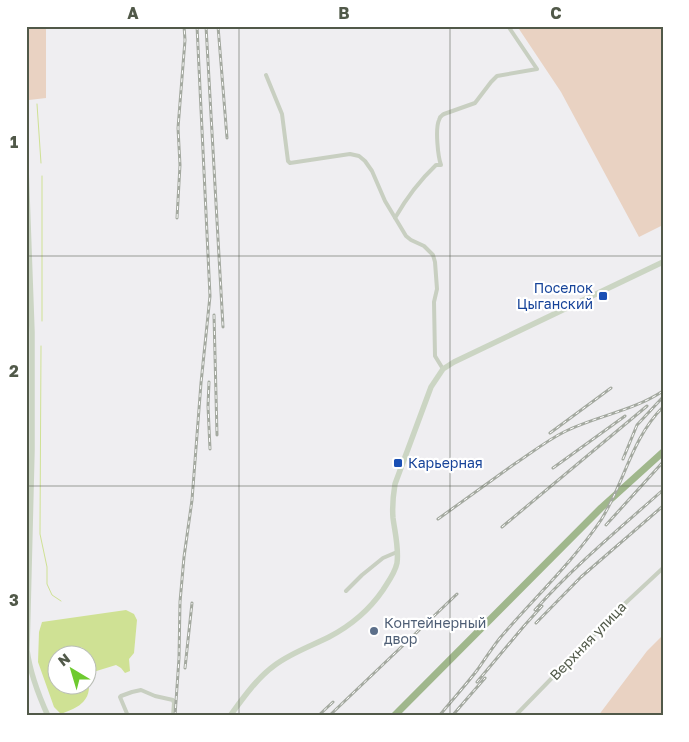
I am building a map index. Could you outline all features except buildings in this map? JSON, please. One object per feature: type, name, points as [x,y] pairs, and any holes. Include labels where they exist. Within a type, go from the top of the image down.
[{"type":"highway","points":[[394,716],[601,508],[663,452]]},
{"type":"street","points":[[395,218],[418,182],[436,165],[441,166],[438,156],[438,123],[441,116],[475,103],[497,76],[537,69],[508,26]]},
{"type":"street","points":[[266,76],[282,114],[288,161],[290,163],[350,154],[359,156],[372,171],[385,202],[406,236],[424,246],[433,255],[437,289],[434,302],[435,356],[443,369]]},
{"type":"street","points":[[26,167],[32,332],[32,450],[28,507],[27,650],[29,666],[48,716]]},
{"type":"street","points":[[230,716],[259,680],[276,664],[340,630],[378,598],[389,581],[397,564],[398,552],[392,500],[395,484],[430,387],[443,369],[663,262]]},
{"type":"street","points":[[26,454],[32,450]]},
{"type":"street","points":[[346,591],[362,574],[383,558],[398,552]]},
{"type":"street","name":"Верхняя улица","points":[[515,716],[618,610],[663,568]]},
{"type":"street","points":[[128,716],[120,697],[141,690],[155,696],[173,700],[173,716]]},
{"type":"shaded area","points":[[26,26],[46,26],[46,98],[29,100]]},
{"type":"shaded area","points":[[517,26],[663,26],[663,225],[639,237],[561,92]]},
{"type":"shaded area","points":[[126,610],[134,614],[137,620],[134,653],[129,659],[130,671],[125,673],[116,665],[98,671],[98,644],[48,644],[48,690],[38,662],[39,632],[42,622]]},
{"type":"shaded area","points":[[663,635],[663,716],[598,716],[647,651]]},
{"type":"shaded area","points":[[49,694],[88,694],[83,702],[75,708],[61,714],[54,707]]},
{"type":"waterway","points":[[37,104],[41,163]]},
{"type":"waterway","points":[[42,176],[42,321]]},
{"type":"waterway","points":[[41,346],[40,534],[47,567],[47,584],[52,595],[61,601]]},
{"type":"railway","points":[[177,218],[180,165],[178,128],[185,40],[184,26]]},
{"type":"railway","points":[[175,716],[180,602],[192,500],[210,296],[197,26]]},
{"type":"railway","points":[[206,26],[223,327]]},
{"type":"railway","points":[[218,26],[227,138]]},
{"type":"railway","points":[[214,315],[217,435]]},
{"type":"railway","points":[[209,382],[210,449]]},
{"type":"railway","points":[[550,433],[611,388]]},
{"type":"railway","points":[[438,519],[544,443],[576,426],[627,409],[663,391]]},
{"type":"railway","points":[[623,459],[637,425],[663,397]]},
{"type":"railway","points":[[502,527],[647,406]]},
{"type":"railway","points":[[439,716],[473,675],[500,638],[590,536],[609,506],[635,447],[652,420],[663,407]]},
{"type":"railway","points":[[553,468],[625,416]]},
{"type":"railway","points":[[606,525],[663,462]]},
{"type":"railway","points":[[535,610],[581,563],[663,490]]},
{"type":"railway","points":[[536,623],[581,577],[663,506]]},
{"type":"railway","points":[[329,716],[457,594]]},
{"type":"railway","points":[[185,668],[192,603]]},
{"type":"railway","points":[[477,682],[542,606]]},
{"type":"railway","points":[[452,716],[485,678]]},
{"type":"railway","points":[[318,716],[333,702]]},
{"type":"place","name":"Поселок Цыганский","points":[[603,296]]},
{"type":"place","name":"Карьерная","points":[[398,463]]},
{"type":"place","name":"Контейнерный двор","points":[[374,631]]}]
